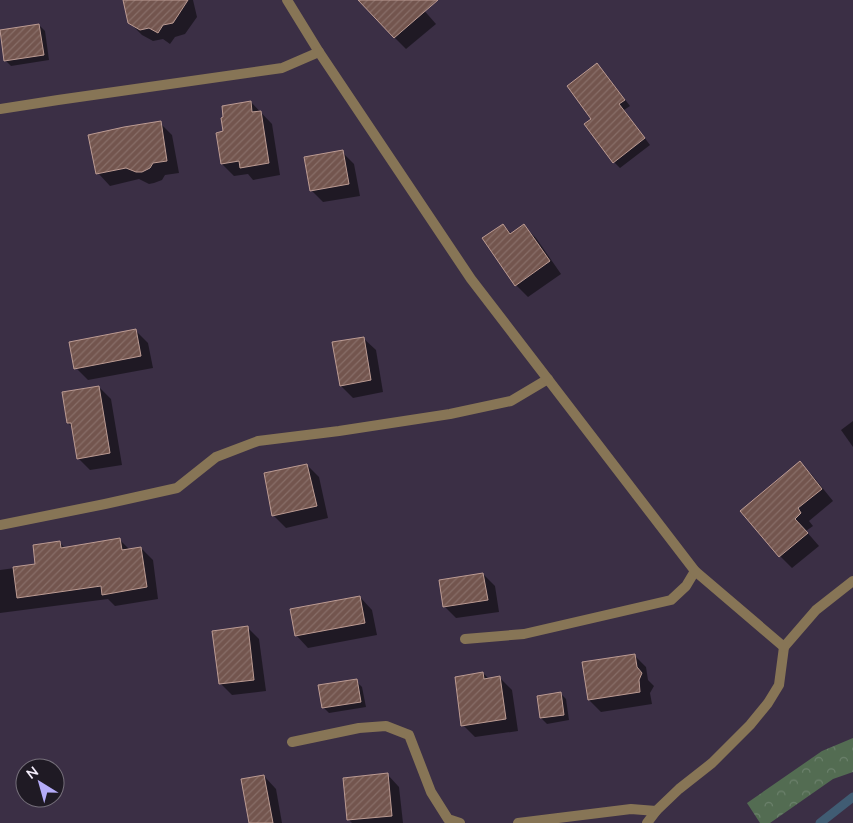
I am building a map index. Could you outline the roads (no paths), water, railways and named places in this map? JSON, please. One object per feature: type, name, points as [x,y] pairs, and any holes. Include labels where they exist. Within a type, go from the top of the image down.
[{"type":"street","points":[[287,0],[319,52],[471,279],[695,571],[784,647]]},
{"type":"street","points":[[0,109],[282,68],[319,52]]},
{"type":"street","points":[[0,525],[177,488],[216,457],[258,441],[450,414],[510,401],[548,379]]},
{"type":"street","points":[[465,639],[524,634],[671,600],[686,586],[695,571]]},
{"type":"street","points":[[647,823],[656,811],[679,789],[712,763],[750,725],[768,703],[779,685],[784,647],[816,610],[853,581]]},
{"type":"street","points":[[292,742],[359,728],[386,726],[408,735],[431,792],[448,818],[460,823]]},
{"type":"street","points":[[518,823],[630,809],[656,811]]},
{"type":"waterway","points":[[820,823],[853,797]]}]
